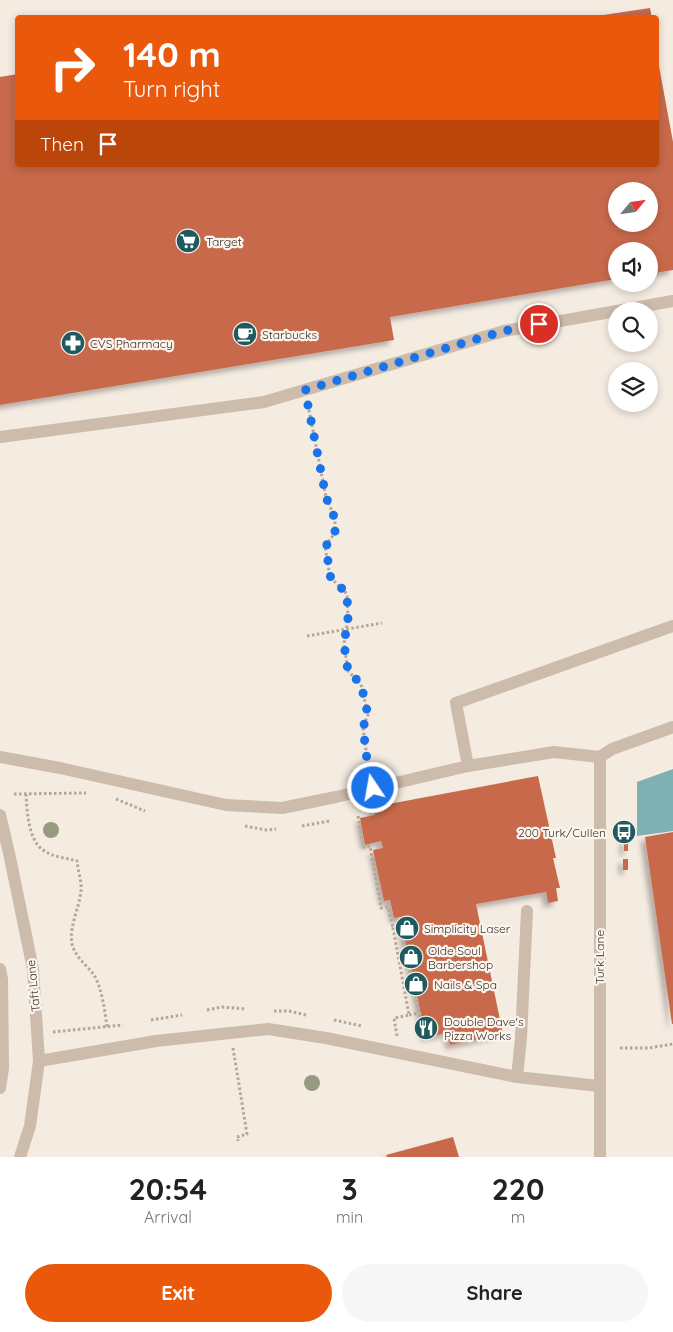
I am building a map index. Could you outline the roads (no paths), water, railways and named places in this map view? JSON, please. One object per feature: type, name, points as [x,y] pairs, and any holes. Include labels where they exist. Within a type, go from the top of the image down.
[{"type":"street","points":[[0,437],[264,402],[504,331],[673,300]]},
{"type":"street","points":[[468,766],[456,703],[673,626]]},
{"type":"street","points":[[0,757],[60,768],[226,805],[282,808],[468,766],[554,752],[600,757],[612,749],[673,727]]},
{"type":"street","name":"Turk Lane","points":[[600,757],[600,1157]]},
{"type":"street","name":"Taft Lane","points":[[0,815],[10,853],[33,969],[39,1062],[30,1126],[20,1157]]},
{"type":"street","points":[[517,1078],[521,1038],[527,911]]},
{"type":"street","points":[[0,969],[2,979],[3,1068],[0,1088]]},
{"type":"street","points":[[39,1062],[156,1041],[268,1029],[326,1038],[517,1078],[599,1086]]},
{"type":"water","points":[[673,769],[673,831],[637,836],[637,782]]},
{"type":"place","name":"Target","points":[[188,241]]},
{"type":"place","name":"Starbucks","points":[[245,334]]},
{"type":"place","name":"CVS Pharmacy","points":[[73,343]]},
{"type":"place","name":"200 Turk/Cullen","points":[[624,832]]},
{"type":"place","name":"Simplicity Laser","points":[[407,928]]},
{"type":"place","name":"Olde Soul Barbershop","points":[[411,957]]},
{"type":"place","name":"Nails & Spa","points":[[416,984]]},
{"type":"place","name":"Double Dave's Pizza Works","points":[[426,1028]]}]
